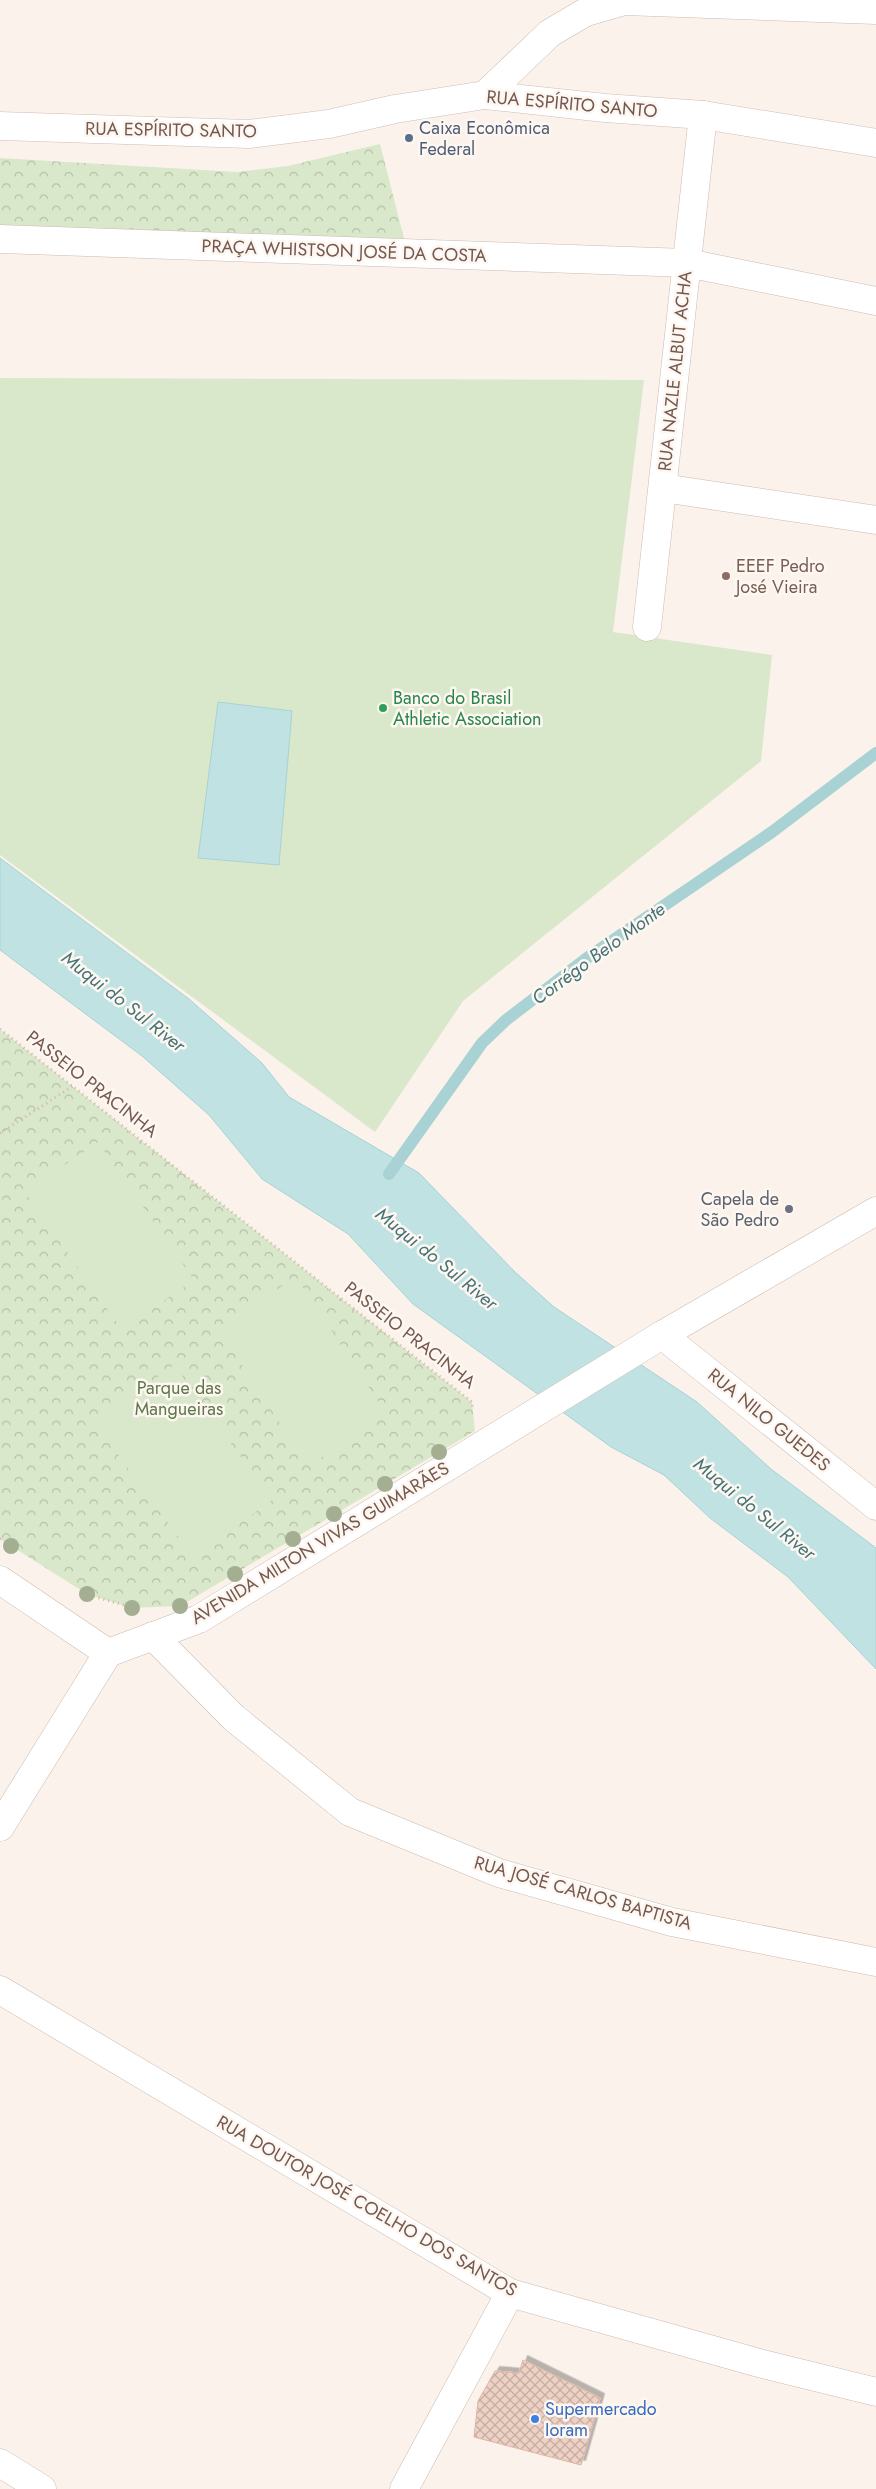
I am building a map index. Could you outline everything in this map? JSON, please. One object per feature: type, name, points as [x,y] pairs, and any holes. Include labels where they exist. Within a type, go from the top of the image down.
[{"type":"street","points":[[485,95],[550,33],[586,12],[624,1],[876,10]]},
{"type":"street","name":"RUA ESPÍRITO SANTO","points":[[0,126],[248,134],[329,124],[395,109],[485,95],[606,108],[702,115],[876,143]]},
{"type":"street","name":"RUA NAZLE ALBUT ACHA","points":[[647,627],[702,115]]},
{"type":"street","name":"PRAÇA WHISTSON JOSÉ DA COSTA","points":[[0,239],[687,263],[876,302]]},
{"type":"street","points":[[663,488],[876,520]]},
{"type":"street","name":"AVENIDA MILTON VIVAS GUIMARÃES","points":[[108,1653],[199,1619],[662,1335],[876,1211]]},
{"type":"street","name":"RUA NILO GUEDES","points":[[662,1335],[876,1506]]},
{"type":"street","points":[[0,1580],[108,1653],[0,1827]]},
{"type":"street","name":"RUA JOSÉ CARLOS BAPTISTA","points":[[153,1636],[234,1718],[350,1812],[499,1873],[672,1922],[876,1962]]},
{"type":"street","name":"RUA DOUTOR JOSÉ COELHO DOS SANTOS","points":[[0,1990],[510,2294],[758,2363],[876,2392]]},
{"type":"street","points":[[404,2489],[510,2294]]},
{"type":"street","points":[[0,2463],[42,2489]]},
{"type":"path","name":"PASSEIO PRACINHA","points":[[0,1028],[472,1402],[473,1412]]},
{"type":"path","points":[[0,1133],[73,1086]]},
{"type":"path","points":[[0,1539],[11,1546]]},
{"type":"path","points":[[87,1594],[132,1608]]},
{"type":"green space","points":[[380,144],[406,246],[0,227],[0,158],[237,172],[288,166]]},
{"type":"green space","name":"Banco do Brasil Athletic Association","points":[[0,378],[644,380],[613,632],[772,655],[761,761],[463,1001],[375,1132],[0,855]]},
{"type":"green space","name":"Parque das Mangueiras","points":[[0,1029],[472,1402],[475,1431],[180,1606],[132,1608],[87,1594],[0,1539]]},
{"type":"green space","points":[[98,1142],[194,1280],[122,1330],[25,1192]]},
{"type":"green space","points":[[296,1277],[387,1415],[308,1466],[218,1328]]},
{"type":"green space","points":[[174,1365],[272,1500],[193,1557],[95,1423]]},
{"type":"water","points":[[218,702],[292,711],[279,865],[198,858]]},
{"type":"water","name":"Muqui do Sul River","points":[[0,858],[189,999],[262,1063],[289,1097],[419,1173],[515,1272],[554,1307],[697,1402],[771,1469],[876,1548],[876,1669],[788,1577],[710,1518],[664,1475],[611,1447],[413,1304],[348,1234],[262,1179],[209,1115],[142,1056],[0,950]]},
{"type":"building","name":"Supermercado Ioram","points":[[523,2360],[600,2398],[581,2465],[474,2437],[478,2401],[495,2371],[519,2373]]},
{"type":"waterway","name":"Corrégo Belo Monte","points":[[389,1174],[482,1043],[506,1020],[587,958],[772,832],[876,753]]},
{"type":"place","name":"Caixa Econômica Federal","points":[[409,138]]},
{"type":"place","name":"EEEF Pedro José Vieira","points":[[726,576]]},
{"type":"place","name":"Banco do Brasil Athletic Association","points":[[383,708]]},
{"type":"place","name":"Capela de São Pedro","points":[[789,1209]]},
{"type":"place","name":"Supermercado Ioram","points":[[535,2419]]}]
